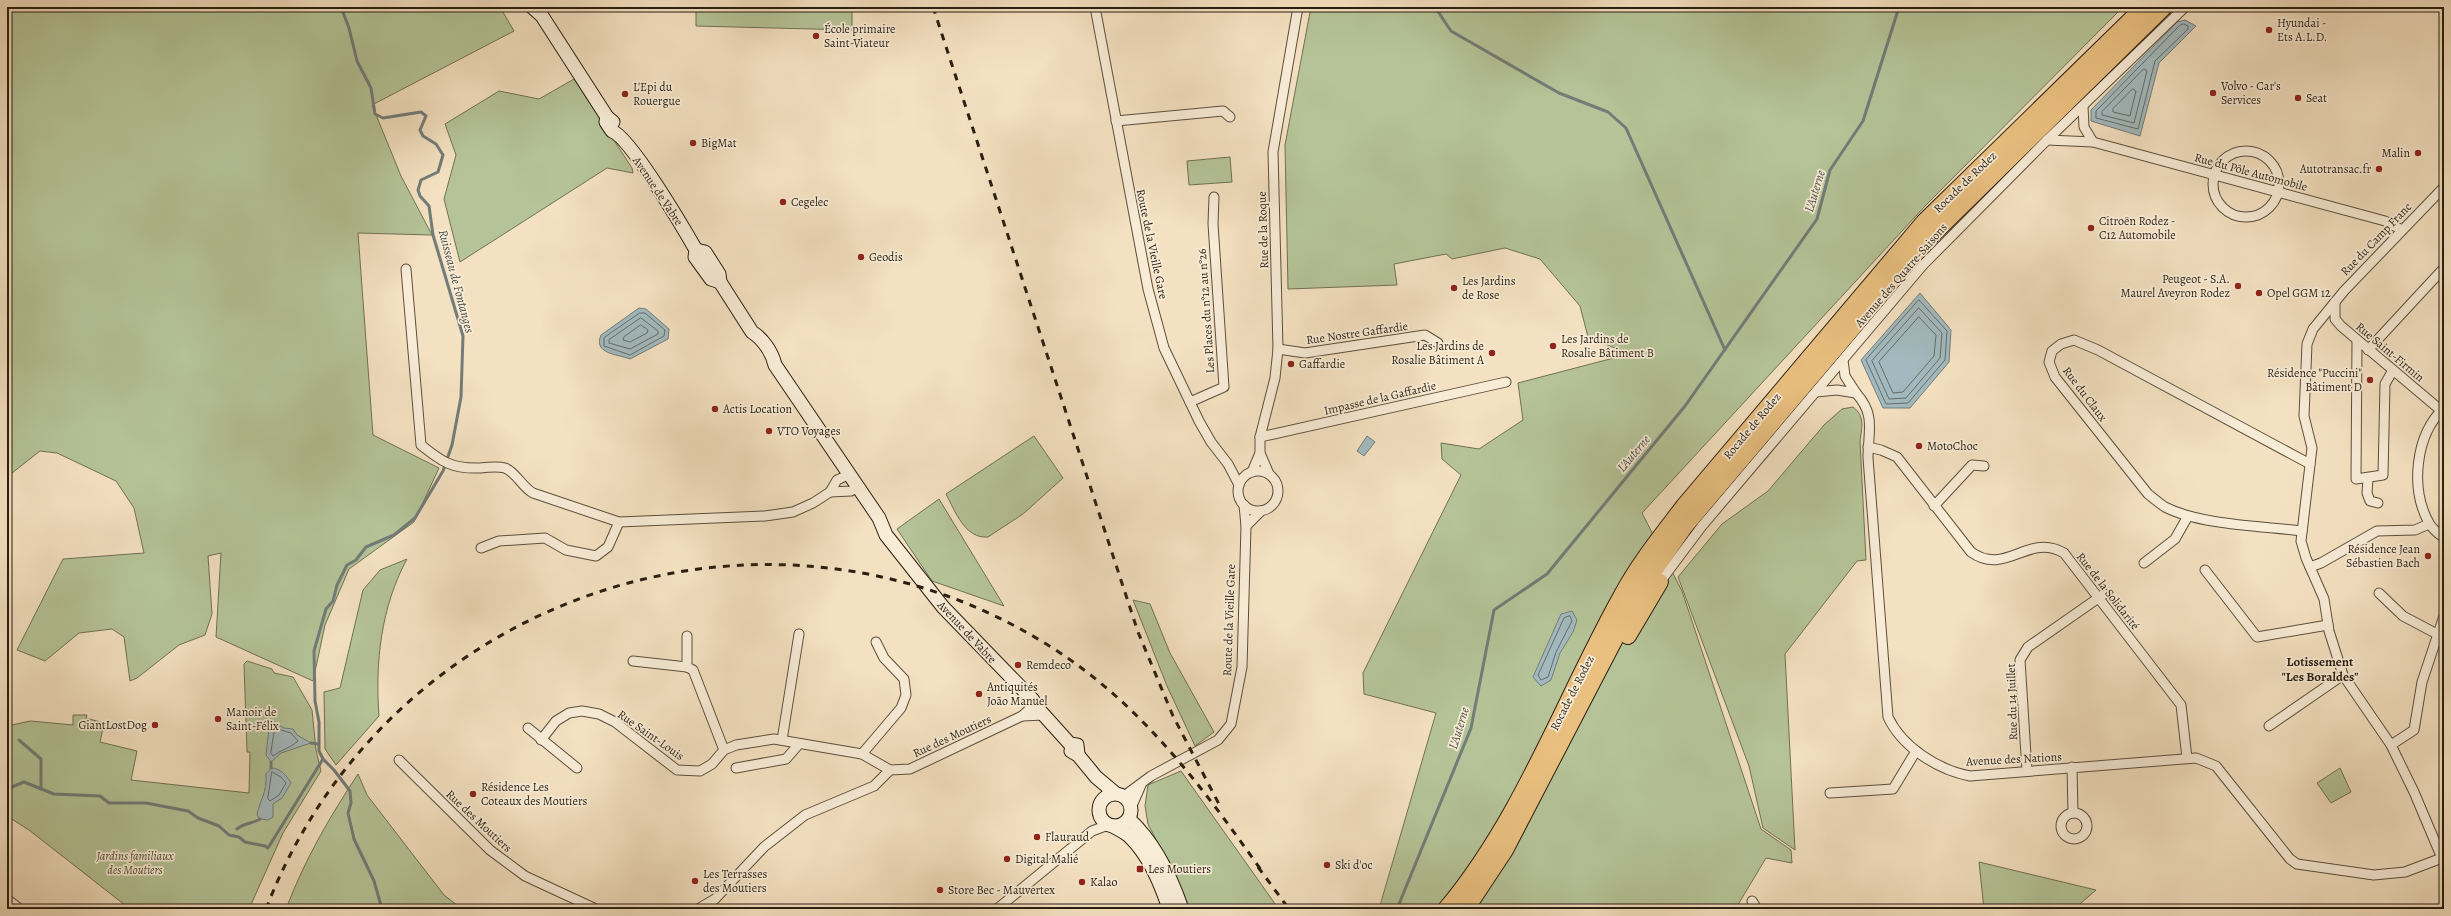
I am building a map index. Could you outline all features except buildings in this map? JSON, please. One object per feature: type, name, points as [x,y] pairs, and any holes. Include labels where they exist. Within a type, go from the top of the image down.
[{"type":"highway","name":"Rocade de Rodez","points":[[1446,909],[1461,891],[1492,844],[1520,794],[1622,594],[1670,524],[1924,222],[2144,7]]},
{"type":"highway","name":"Rocade de Rodez","points":[[1466,909],[1505,850],[1540,787],[1632,606],[1649,578],[1685,526],[1928,239],[2164,7]]},
{"type":"highway","points":[[1540,787],[1558,766],[1608,670],[1660,582]]},
{"type":"main road","name":"Avenue de Vabre","points":[[532,7],[541,12],[606,117],[606,122],[612,131],[617,133],[670,207],[696,250],[695,257],[711,279],[720,282],[752,332],[753,341],[768,361],[775,365],[879,518],[892,531],[910,564],[943,607],[1070,744],[1070,751],[1078,755],[1096,777],[1120,795]]},
{"type":"main road","name":"Avenue de Vabre","points":[[1096,777],[1102,800]]},
{"type":"main road","points":[[1169,909],[1162,888],[1151,866],[1131,837],[1104,824],[1098,809],[1105,796],[1120,795],[1159,858],[1182,909]]},
{"type":"main road","points":[[1104,824],[1122,825],[1130,813]]},
{"type":"street","name":"Route de la Vieille Gare","points":[[1095,7],[1148,289],[1164,348],[1211,442],[1231,469],[1239,485]]},
{"type":"street","name":"Rue de la Roque","points":[[1269,474],[1260,452],[1260,437],[1275,378],[1278,349],[1273,152],[1298,7]]},
{"type":"street","name":"Avenue des Quatre-Saisons","points":[[1660,582],[1702,526],[1923,266],[2047,140],[2185,7]]},
{"type":"street","points":[[2083,106],[2084,126],[2093,142]]},
{"type":"street","points":[[1116,122],[1223,111],[1230,117]]},
{"type":"street","name":"Rue du Pôle Automobile","points":[[2047,140],[2093,142],[2385,221],[2402,230]]},
{"type":"street","points":[[2244,151],[2254,152],[2272,162],[2280,182],[2279,192],[2274,203],[2266,211],[2256,216],[2244,218],[2233,215],[2225,210],[2216,198],[2213,185],[2214,175],[2225,158],[2244,151]]},
{"type":"street","name":"Rue du Camp Franc","points":[[2443,860],[2414,792],[2391,745],[2337,664],[2324,599],[2303,547],[2302,531],[2312,448],[2304,416],[2307,344],[2312,329],[2335,302],[2444,187]]},
{"type":"street","name":"Les Places du n°12 au n°26","points":[[1190,402],[1224,387],[1212,224],[1214,197]]},
{"type":"street","points":[[406,268],[421,445],[445,463],[470,468],[506,468],[513,473],[523,487],[532,493],[619,522],[765,516],[793,512],[814,503],[830,492],[837,480],[850,474]]},
{"type":"street","points":[[2368,350],[2444,268]]},
{"type":"street","points":[[2312,329],[2323,322],[2335,319],[2335,302]]},
{"type":"street","name":"Rue Saint-Firmin","points":[[2335,319],[2357,341],[2443,411]]},
{"type":"street","name":"Rue Nostre Gaffardie","points":[[1278,349],[1305,353],[1425,335],[1438,344]]},
{"type":"street","name":"Rue du Claux","points":[[2302,531],[2188,516],[2164,506],[2148,494],[2058,381],[2050,362],[2052,351],[2061,344],[2074,340],[2098,350],[2310,464]]},
{"type":"street","points":[[2357,341],[2356,479],[2368,479],[2383,475],[2385,384],[2393,370]]},
{"type":"street","name":"Avenue des Nations","points":[[1843,360],[1845,376],[1856,393],[1864,401],[1871,416],[1868,447],[1888,718],[1894,730],[1916,751],[1957,773],[1970,776],[2187,758],[2206,760],[2216,766],[2290,859],[2297,864],[2374,874],[2405,872],[2443,860]]},
{"type":"street","name":"Impasse de la Gaffardie","points":[[1260,437],[1506,382]]},
{"type":"street","points":[[1816,392],[1837,390],[1856,393]]},
{"type":"street","points":[[2443,411],[2429,427],[2421,447],[2418,476],[2422,503],[2429,524],[2444,538]]},
{"type":"street","name":"Rue de la Solidarité","points":[[1868,447],[1881,450],[1897,457],[1971,552],[1982,559],[1996,561],[2040,546],[2052,546],[2064,553],[2101,595],[2181,705],[2187,758]]},
{"type":"street","name":"Rue de la Roque","points":[[1250,473],[1260,452]]},
{"type":"street","points":[[1934,506],[1972,465],[1984,466]]},
{"type":"street","points":[[1231,469],[1250,473],[1269,474],[1277,484],[1277,497],[1271,506],[1261,511],[1246,526]]},
{"type":"street","points":[[1250,473],[1239,485],[1238,495],[1244,505],[1249,509],[1261,511]]},
{"type":"street","points":[[2368,479],[2367,493],[2370,501],[2378,503]]},
{"type":"street","points":[[830,492],[851,491],[859,487]]},
{"type":"street","name":"Route de la Vieille Gare","points":[[1120,795],[1141,785],[1151,776],[1218,740],[1230,724],[1242,667],[1246,526],[1244,505]]},
{"type":"street","points":[[2144,564],[2175,539],[2188,516]]},
{"type":"street","points":[[481,548],[499,541],[545,538],[566,550],[596,556],[608,547],[619,522]]},
{"type":"street","points":[[2310,566],[2321,563],[2376,531],[2415,530],[2429,524]]},
{"type":"street","points":[[2205,570],[2257,637],[2328,625]]},
{"type":"street","points":[[2379,593],[2403,616],[2438,634]]},
{"type":"street","name":"Rue du 14 Juillet","points":[[2028,771],[2020,660],[2028,647],[2101,595]]},
{"type":"street","points":[[2391,745],[2414,730],[2422,682],[2444,616]]},
{"type":"street","points":[[782,740],[800,634]]},
{"type":"street","points":[[687,636],[687,667]]},
{"type":"street","points":[[862,754],[901,708],[906,695],[904,680],[884,658],[876,642]]},
{"type":"street","points":[[633,661],[687,667],[693,670],[724,750],[736,745],[782,740],[862,754],[890,770],[874,786],[805,815],[764,846],[715,900],[698,909]]},
{"type":"street","points":[[2269,726],[2343,675]]},
{"type":"street","name":"Rue des Moutiers","points":[[1022,716],[1031,702]]},
{"type":"street","name":"Rue Saint-Louis","points":[[541,740],[556,720],[569,712],[582,711],[599,714],[615,722],[677,770],[700,770],[712,764],[724,750]]},
{"type":"street","name":"Rue des Moutiers","points":[[890,770],[910,769],[1022,716],[1044,715]]},
{"type":"street","points":[[528,728],[577,768]]},
{"type":"street","points":[[736,768],[786,759],[799,744]]},
{"type":"street","points":[[1830,793],[1893,788],[1916,751]]},
{"type":"street","name":"Rue des Moutiers","points":[[399,760],[490,850],[525,876],[596,909]]},
{"type":"street","points":[[2072,768],[2073,813]]},
{"type":"street","name":"Route de la Vieille Gare","points":[[1130,813],[1141,785]]},
{"type":"street","points":[[1000,908],[1104,824]]},
{"type":"street","points":[[7,899],[20,909]]},
{"type":"green space","points":[[7,7],[500,7],[514,31],[372,105],[401,176],[432,235],[358,233],[373,435],[439,468],[414,522],[349,569],[325,625],[313,681],[216,637],[221,553],[208,556],[212,614],[205,635],[179,645],[137,678],[130,681],[124,637],[112,629],[79,633],[45,661],[17,650],[63,559],[144,553],[134,508],[116,481],[57,453],[40,451],[7,477]]},
{"type":"green space","points":[[696,7],[852,7],[852,30],[696,26]]},
{"type":"green space","points":[[1311,7],[2123,7],[1926,205],[1642,513],[1682,591],[1761,829],[1791,850],[1792,863],[1766,858],[1736,908],[1738,909],[1379,909],[1436,713],[1364,694],[1363,673],[1461,475],[1442,459],[1441,443],[1479,449],[1523,420],[1518,383],[1629,354],[1588,337],[1580,306],[1540,259],[1505,248],[1452,259],[1446,254],[1394,264],[1397,285],[1288,289],[1285,145]]},
{"type":"green space","points":[[574,79],[632,168],[633,173],[607,168],[460,262],[444,199],[456,155],[445,124],[499,91],[539,99]]},
{"type":"green space","points":[[1230,157],[1232,182],[1189,185],[1187,161]]},
{"type":"green space","points":[[1853,407],[1857,410],[1862,422],[1860,441],[1866,560],[1857,561],[1785,654],[1795,850],[1763,828],[1749,766],[1678,577],[1722,524],[1768,491],[1824,425],[1842,409]]},
{"type":"green space","points":[[1034,436],[1063,478],[1023,514],[988,537],[973,534],[957,516],[946,494]]},
{"type":"green space","points":[[939,499],[1004,606],[932,581],[897,529]]},
{"type":"green space","points":[[407,559],[391,596],[382,635],[378,675],[379,716],[336,765],[325,749],[324,692],[340,688],[363,590],[380,570]]},
{"type":"green space","points":[[1133,600],[1150,604],[1170,653],[1214,732],[1195,746],[1167,686]]},
{"type":"green space","name":"Jardins familiaux des Moutiers","points":[[247,661],[272,669],[274,673],[293,677],[312,710],[316,750],[321,771],[283,833],[249,909],[130,909],[29,830],[7,816],[7,726],[30,721],[73,725],[73,715],[87,715],[86,718],[104,723],[100,742],[137,751],[131,780],[249,793],[250,752],[247,752],[244,664]]},
{"type":"green space","points":[[2340,768],[2351,792],[2331,803],[2317,783]]},
{"type":"green space","points":[[1181,771],[1278,908],[1186,909],[1166,859],[1148,824],[1145,806],[1148,785]]},
{"type":"green space","points":[[358,774],[367,795],[444,895],[462,909],[286,909],[301,873],[318,839]]},
{"type":"green space","points":[[1979,862],[2096,890],[2074,909],[1984,909]]},
{"type":"water","points":[[2185,20],[2196,26],[2159,63],[2140,136],[2091,121],[2091,110],[2177,22]]},
{"type":"water","points":[[1920,293],[1951,330],[1949,362],[1910,408],[1883,408],[1861,360]]},
{"type":"water","points":[[639,308],[646,309],[669,329],[668,339],[630,359],[603,350],[599,341],[601,335]]},
{"type":"water","points":[[1367,436],[1375,442],[1364,456],[1357,451]]},
{"type":"water","points":[[1572,611],[1577,620],[1573,632],[1560,653],[1551,680],[1541,686],[1533,677],[1561,614]]},
{"type":"water","points":[[270,720],[284,728],[293,729],[297,735],[311,743],[281,753],[271,762],[266,755]]},
{"type":"water","points":[[271,768],[282,772],[291,783],[282,798],[273,804],[273,817],[268,820],[260,819],[257,815],[258,809],[264,792],[266,774]]},
{"type":"waterway","name":"Ruisseau de Fontanges","points":[[341,7],[349,28],[357,61],[371,88],[375,114],[383,118],[421,112],[426,116],[420,130],[423,136],[436,144],[443,155],[438,172],[421,180],[418,190],[420,196],[429,206],[433,235],[463,336],[461,397],[452,445],[443,471],[415,518],[394,535],[366,547],[356,560],[347,565],[337,585],[333,601],[326,609],[314,651],[315,701],[319,722],[319,751],[323,759],[334,770],[350,791],[351,803],[348,813],[354,839],[374,881],[382,909]]},
{"type":"waterway","points":[[1435,7],[1451,31],[1559,93],[1608,112],[1626,128],[1725,350]]},
{"type":"waterway","name":"L'Auterne","points":[[1397,909],[1471,728],[1494,610],[1547,574],[1685,406],[1817,219],[1830,170],[1863,121],[1899,7]]},
{"type":"waterway","points":[[19,740],[41,759],[41,789]]},
{"type":"waterway","points":[[311,743],[318,744]]},
{"type":"waterway","points":[[7,789],[24,782],[54,794],[100,796],[109,803],[146,803],[188,811],[198,818],[219,826],[229,835],[239,837],[245,842],[268,848],[323,759]]},
{"type":"waterway","points":[[271,762],[271,768]]},
{"type":"waterway","points":[[237,829],[260,819]]},
{"type":"railway","points":[[933,7],[1138,632],[1173,716],[1220,806]]},
{"type":"railway","points":[[266,909],[322,800],[399,711],[492,641],[596,593],[709,568],[825,568],[940,593],[1051,647],[1083,669],[1141,720],[1192,777],[1261,870]]},
{"type":"railway","points":[[1258,867],[1289,909]]},
{"type":"place","name":"Hyundai - Ets A.L.D.","points":[[2269,30]]},
{"type":"place","name":"École primaire Saint-Viateur","points":[[816,36]]},
{"type":"place","name":"Volvo - Car's Services","points":[[2213,93]]},
{"type":"place","name":"L'Epi du Rouergue","points":[[625,94]]},
{"type":"place","name":"Seat","points":[[2298,98]]},
{"type":"place","name":"BigMat","points":[[693,143]]},
{"type":"place","name":"Malin","points":[[2418,153]]},
{"type":"place","name":"Autotransac.fr","points":[[2379,169]]},
{"type":"place","name":"Cegelec","points":[[783,202]]},
{"type":"place","name":"Citroën Rodez - C12 Automobile","points":[[2091,228]]},
{"type":"place","name":"Geodis","points":[[861,257]]},
{"type":"place","name":"Peugeot - S.A. Maurel Aveyron Rodez","points":[[2238,286]]},
{"type":"place","name":"Les Jardins de Rose","points":[[1454,288]]},
{"type":"place","name":"Opel GGM 12","points":[[2259,293]]},
{"type":"place","name":"Les Jardins de Rosalie Bâtiment B","points":[[1553,346]]},
{"type":"place","name":"Les Jardins de Rosalie Bâtiment A","points":[[1492,353]]},
{"type":"place","name":"Gaffardie","points":[[1291,364]]},
{"type":"place","name":"Résidence \"Puccini\" Bâtiment D","points":[[2370,380]]},
{"type":"place","name":"Actis Location","points":[[715,409]]},
{"type":"place","name":"VTO Voyages","points":[[769,431]]},
{"type":"place","name":"MotoChoc","points":[[1919,446]]},
{"type":"place","name":"Résidence Jean Sébastien Bach","points":[[2428,556]]},
{"type":"place","name":"Remdeco","points":[[1018,665]]},
{"type":"place","name":"Antiquités João Manuel","points":[[979,694]]},
{"type":"place","name":"Manoir de Saint-Félix","points":[[218,719]]},
{"type":"place","name":"GiantLostDog","points":[[155,725]]},
{"type":"place","name":"Résidence Les Coteaux des Moutiers","points":[[473,794]]},
{"type":"place","name":"Flauraud","points":[[1037,837]]},
{"type":"place","name":"Digital Malié","points":[[1007,859]]},
{"type":"place","name":"Ski d'oc","points":[[1327,865]]},
{"type":"place","name":"Les Moutiers","points":[[1140,869]]},
{"type":"place","name":"Les Terrasses des Moutiers","points":[[695,881]]},
{"type":"place","name":"Kalao","points":[[1082,882]]},
{"type":"place","name":"Store Bec - Mauvertex","points":[[940,890]]},
{"type":"district","name":"Lotissement \"Les Boraldes\"","points":[[2320,668]]}]
